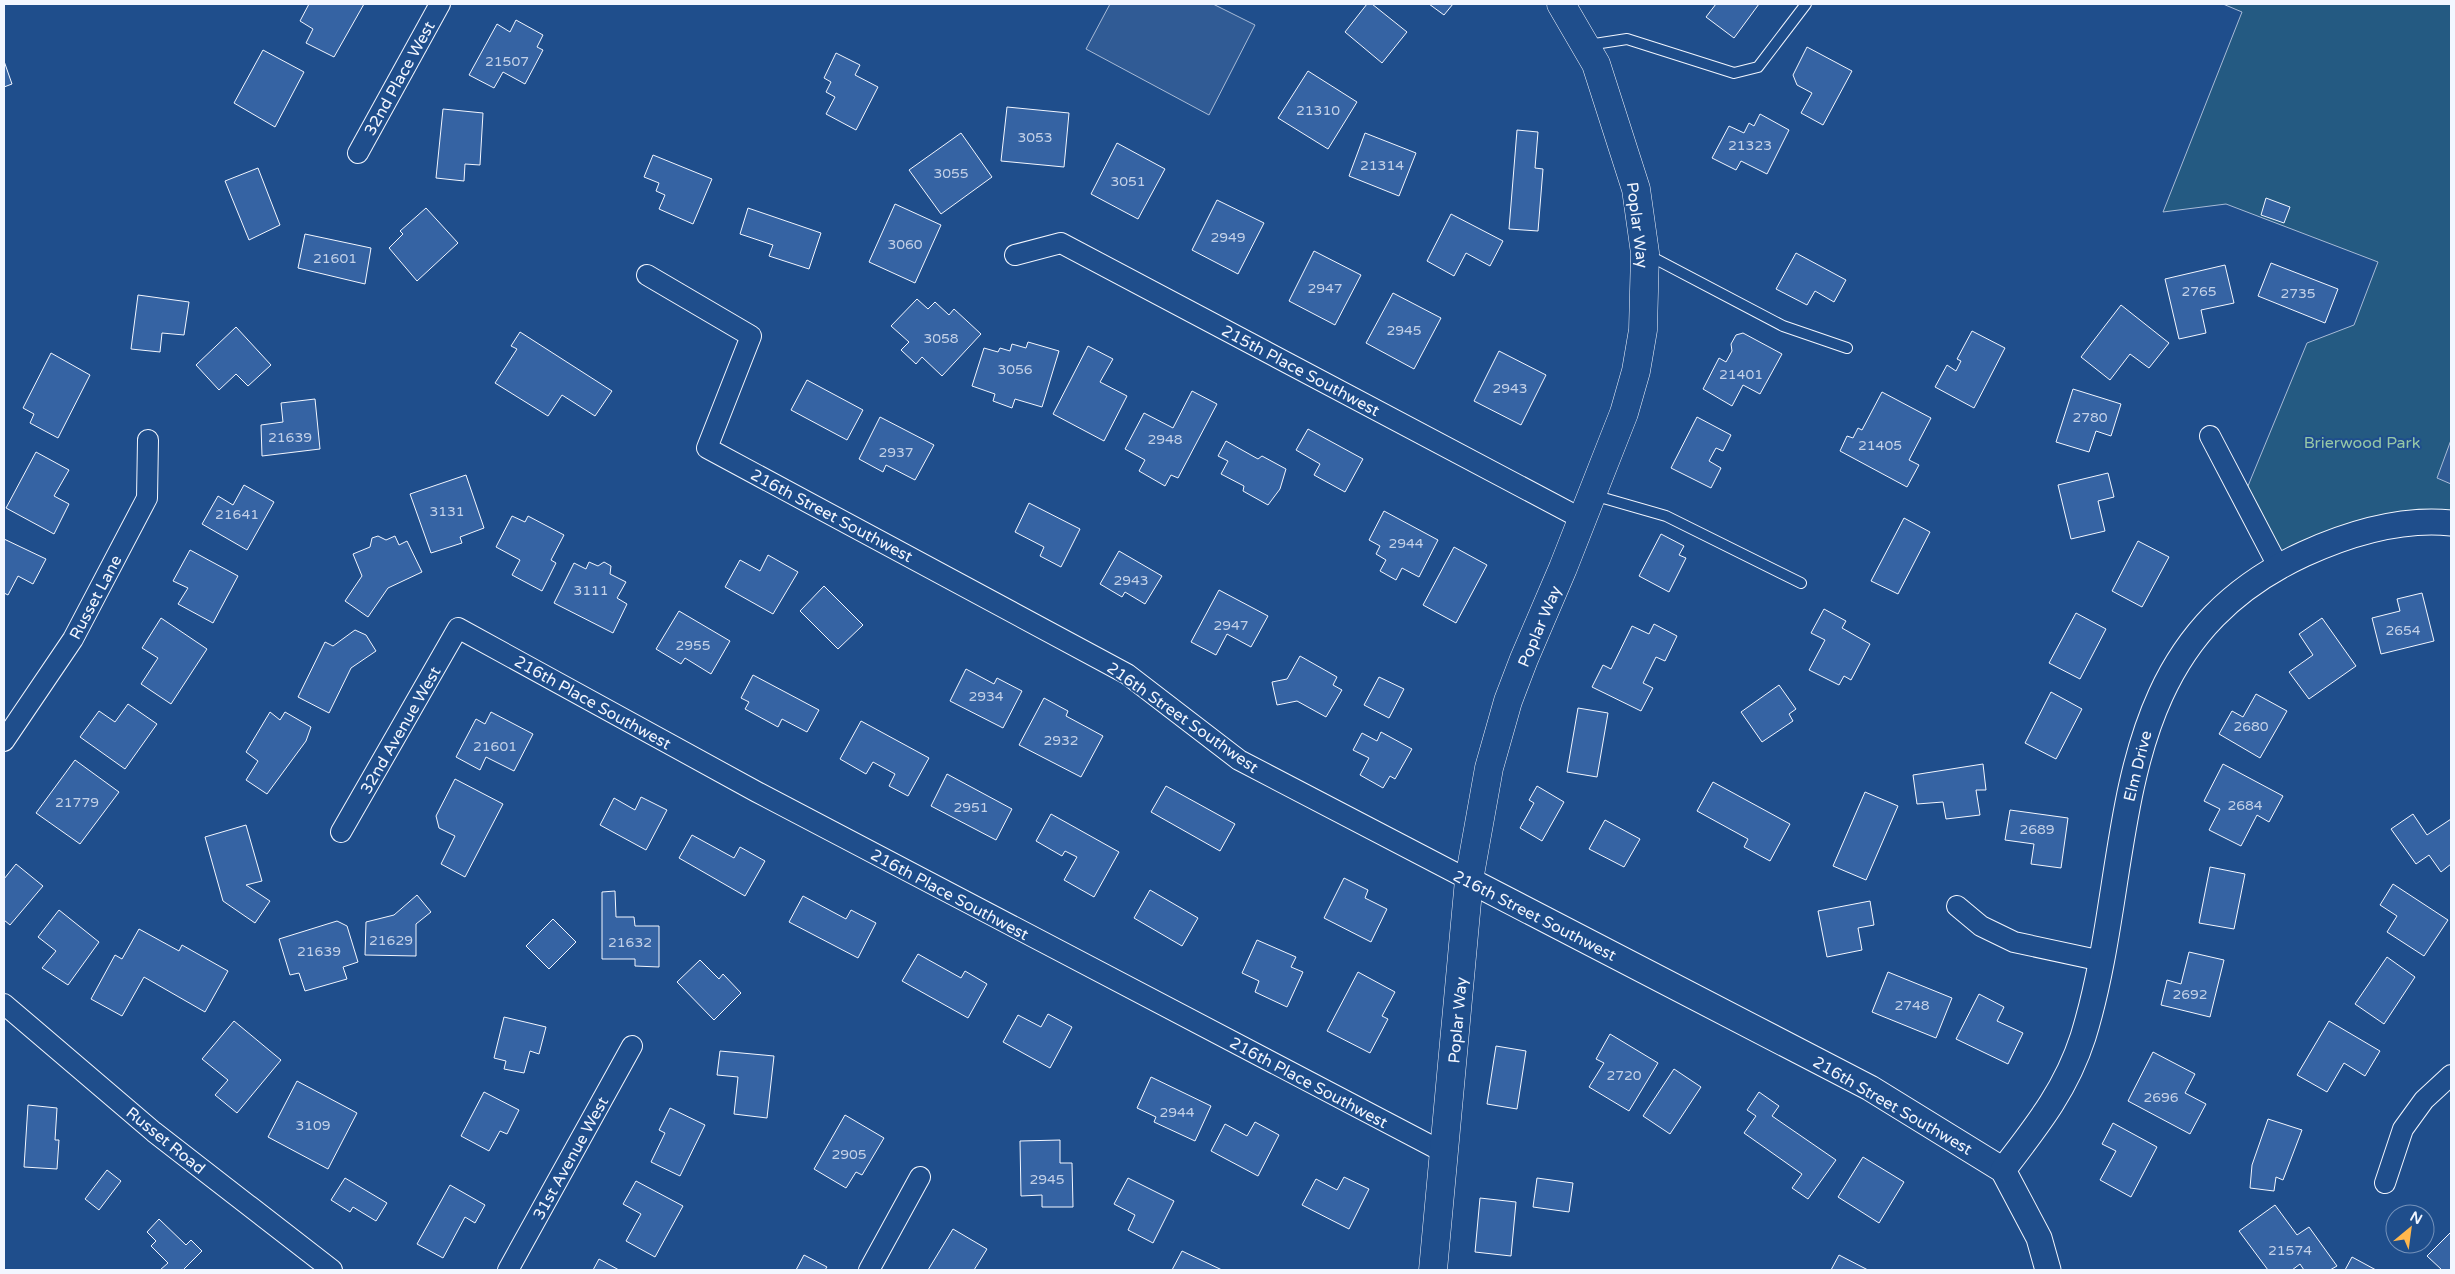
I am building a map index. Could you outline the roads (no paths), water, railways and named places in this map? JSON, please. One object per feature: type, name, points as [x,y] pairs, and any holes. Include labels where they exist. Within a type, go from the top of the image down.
[{"type":"main road","name":"Poplar Way","points":[[1433,1270],[1469,880],[1489,768],[1508,702],[1624,413],[1636,371],[1643,330],[1645,253],[1636,189],[1596,64],[1561,4]]},
{"type":"street","name":"32nd Place West","points":[[358,153],[440,4]]},
{"type":"street","name":"215th Place Southwest","points":[[1015,255],[1061,243],[1587,506]]},
{"type":"street","name":"216th Street Southwest","points":[[647,275],[751,336],[707,448],[1127,674],[1239,760],[1870,1088],[2003,1170]]},
{"type":"street","points":[[2210,436],[2278,566]]},
{"type":"street","name":"Russet Lane","points":[[4,741],[73,639],[147,498],[148,440]]},
{"type":"street","name":"Elm Drive","points":[[2003,1170],[2052,1106],[2082,1038],[2102,961],[2133,773],[2145,731],[2165,683],[2183,654],[2213,617],[2240,593],[2278,566],[2320,547],[2368,531],[2401,525],[2451,523]]},
{"type":"street","name":"32nd Avenue West","points":[[341,832],[458,628]]},
{"type":"street","name":"216th Place Southwest","points":[[458,628],[766,797],[1445,1153]]},
{"type":"street","points":[[1957,906],[1981,926],[2014,942],[2102,961]]},
{"type":"street","name":"Russet Road","points":[[4,1004],[154,1132],[332,1270]]},
{"type":"street","name":"31st Avenue West","points":[[508,1270],[632,1046]]},
{"type":"street","points":[[2385,1183],[2403,1129],[2424,1100],[2451,1075]]},
{"type":"street","points":[[2003,1170],[2039,1238],[2048,1270]]},
{"type":"street","points":[[869,1270],[920,1177]]},
{"type":"lane","points":[[1585,45],[1627,39],[1734,73],[1758,67],[1806,4]]},
{"type":"lane","points":[[1645,253],[1782,326],[1847,348]]},
{"type":"lane","points":[[1587,506],[1666,516],[1801,583]]},
{"type":"park label","name":"Brierwood Park","points":[[2362,442]]}]
